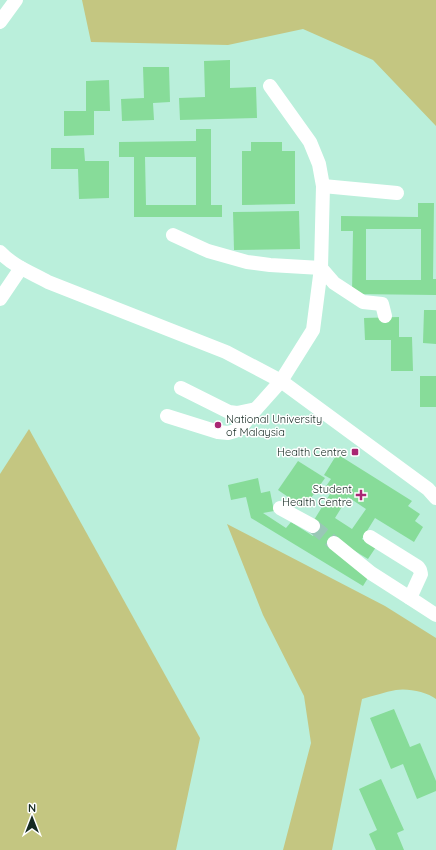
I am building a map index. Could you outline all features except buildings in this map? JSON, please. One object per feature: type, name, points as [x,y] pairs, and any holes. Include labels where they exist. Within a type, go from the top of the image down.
[{"type":"street","points":[[0,22],[16,0]]},
{"type":"street","points":[[167,416],[218,432],[228,433],[236,431],[281,381],[314,330],[321,268],[323,186],[319,164],[310,142],[270,86]]},
{"type":"street","points":[[323,186],[397,193]]},
{"type":"street","points":[[173,235],[208,251],[247,262],[321,268],[334,282],[363,302],[382,304],[385,316]]},
{"type":"street","points":[[0,252],[5,258],[48,282],[226,352],[281,381],[428,490],[436,498]]},
{"type":"street","points":[[0,299],[21,268]]},
{"type":"street","points":[[181,388],[229,412],[237,413],[256,409]]},
{"type":"street","points":[[280,508],[313,526]]},
{"type":"street","points":[[370,537],[418,567],[420,570],[421,574],[410,598]]},
{"type":"street","points":[[334,543],[371,573],[436,615]]},
{"type":"green space","points":[[82,0],[436,0],[436,126],[373,60],[303,29],[228,45],[91,42]]},
{"type":"green space","points":[[29,429],[200,738],[176,850],[0,850],[0,474]]},
{"type":"green space","points":[[227,524],[385,606],[436,638],[436,699],[412,690],[396,690],[362,699],[332,850],[283,850],[311,743],[304,696],[263,615]]},
{"type":"tunnel","points":[[313,526],[334,543]]},
{"type":"place","name":"National University of Malaysia","points":[[218,425]]},
{"type":"place","name":"Health Centre","points":[[355,452]]},
{"type":"place","name":"Student Health Centre","points":[[361,495]]}]
